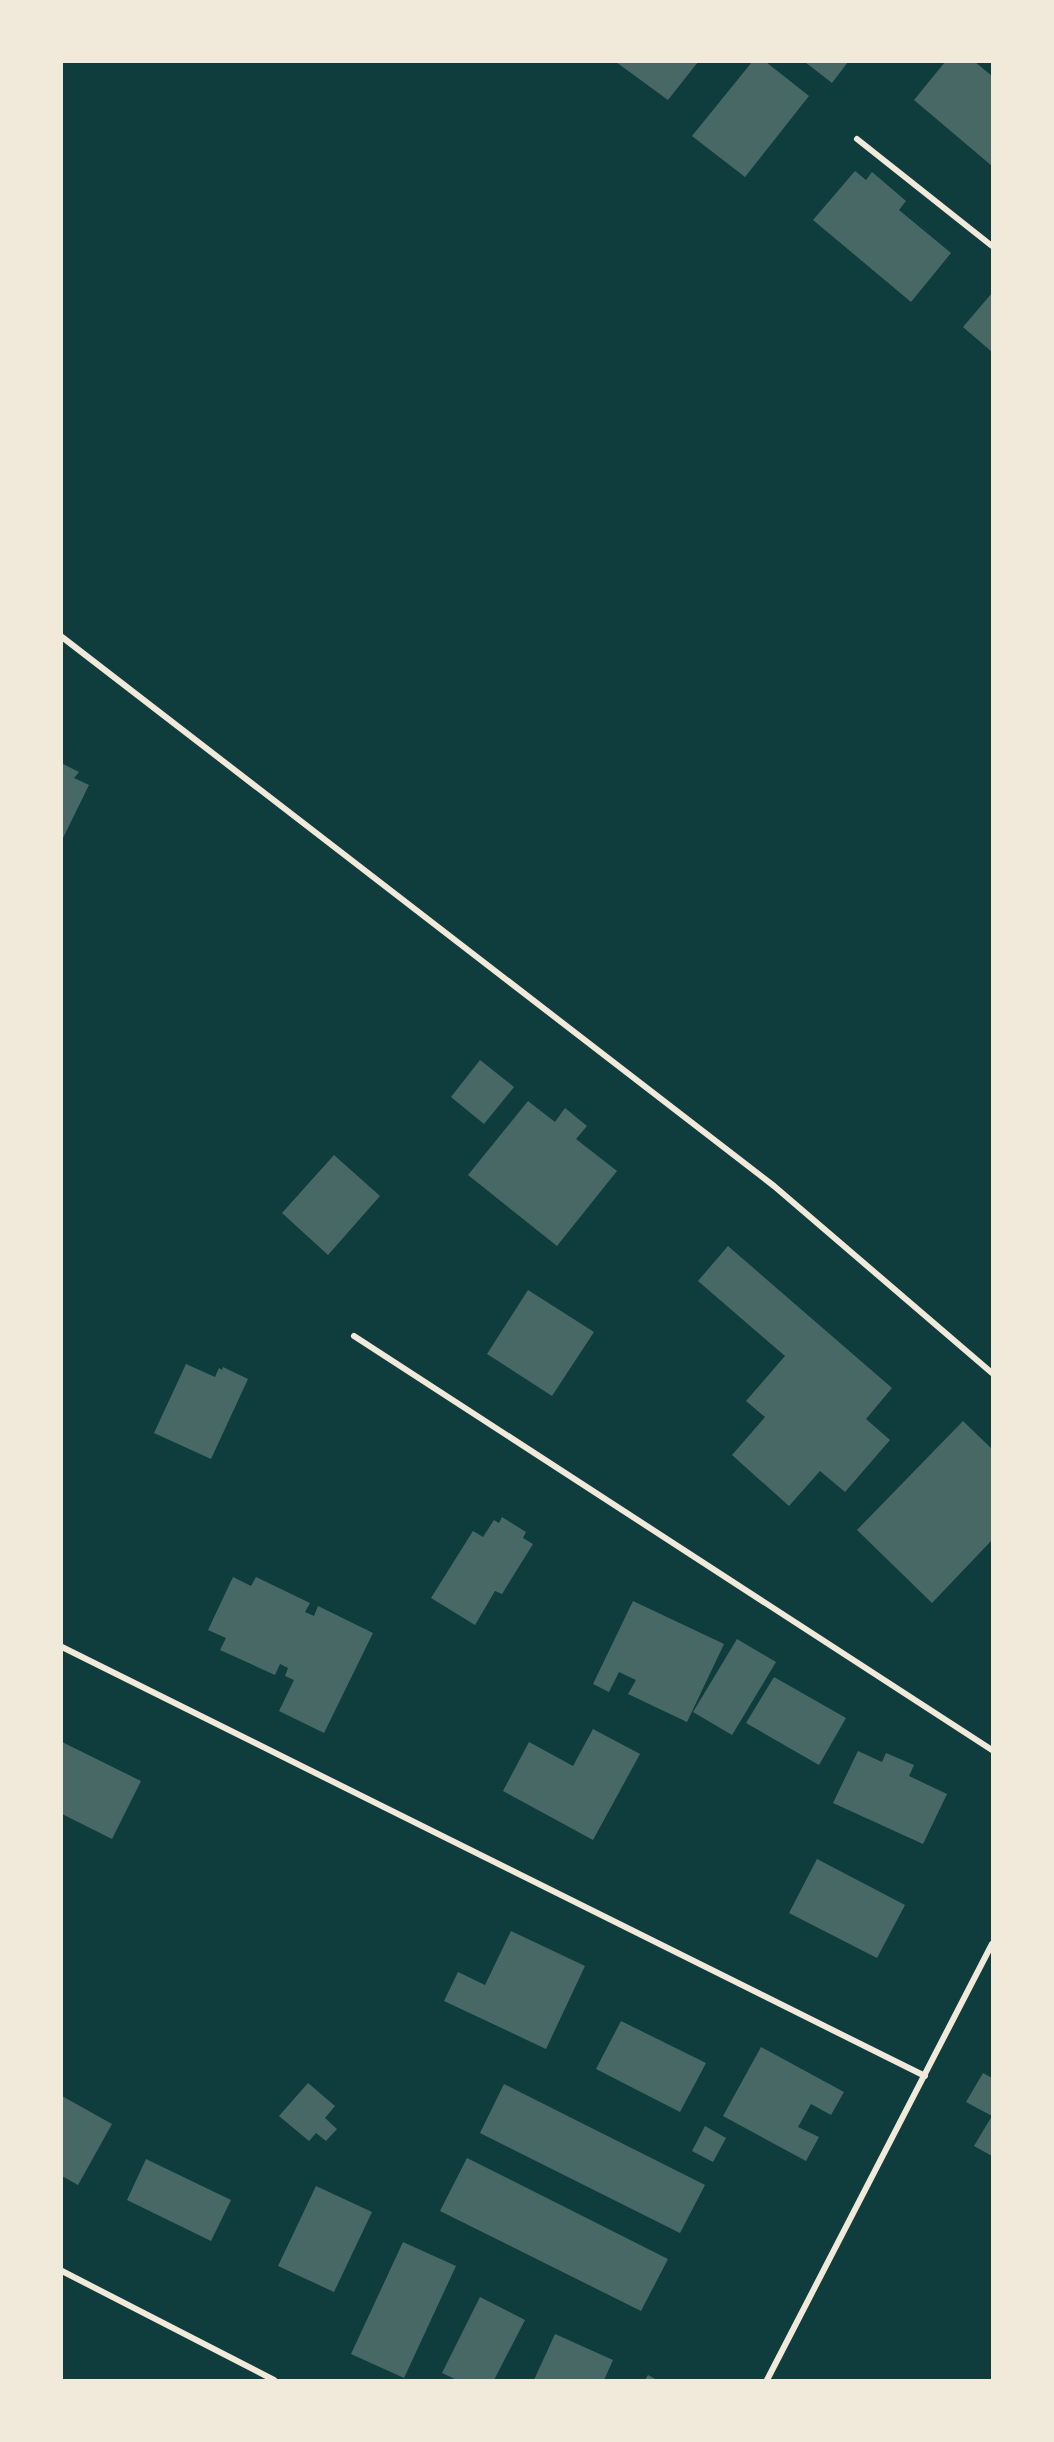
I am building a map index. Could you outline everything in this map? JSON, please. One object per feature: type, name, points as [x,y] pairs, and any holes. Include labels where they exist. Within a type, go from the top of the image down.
[{"type":"street","points":[[857,139],[993,246]]},
{"type":"street","points":[[62,637],[774,1186],[993,1373]]},
{"type":"street","points":[[354,1336],[993,1750]]},
{"type":"street","points":[[62,1647],[925,2076]]},
{"type":"street","points":[[767,2380],[993,1944]]},
{"type":"street","points":[[62,2271],[274,2380]]},
{"type":"building","points":[[616,62],[698,62],[668,100]]},
{"type":"building","points":[[752,62],[766,62],[809,96],[745,177],[692,136]]},
{"type":"building","points":[[805,62],[848,62],[832,83]]},
{"type":"building","points":[[945,62],[975,62],[992,76],[992,166],[914,100]]},
{"type":"building","points":[[855,171],[866,180],[872,172],[906,201],[899,210],[951,253],[911,302],[813,220]]},
{"type":"building","points":[[992,293],[992,352],[963,327]]},
{"type":"building","points":[[63,764],[79,772],[74,778],[89,785],[62,840],[62,767]]},
{"type":"building","points":[[480,1060],[514,1087],[484,1124],[451,1097]]},
{"type":"building","points":[[528,1101],[555,1122],[565,1108],[587,1126],[576,1139],[617,1171],[557,1246],[468,1175]]},
{"type":"building","points":[[334,1155],[380,1196],[328,1255],[282,1213]]},
{"type":"building","points":[[728,1246],[892,1388],[866,1419],[890,1440],[845,1492],[820,1471],[789,1506],[732,1455],[765,1417],[746,1401],[785,1356],[698,1281]]},
{"type":"building","points":[[528,1290],[594,1332],[552,1396],[487,1354]]},
{"type":"building","points":[[186,1364],[215,1377],[219,1368],[222,1370],[223,1367],[248,1379],[211,1459],[154,1433]]},
{"type":"building","points":[[963,1421],[992,1449],[992,1540],[932,1603],[857,1530]]},
{"type":"building","points":[[502,1517],[526,1532],[523,1538],[533,1544],[502,1594],[495,1591],[475,1625],[431,1598],[473,1531],[483,1537],[494,1520],[499,1523]]},
{"type":"building","points":[[233,1577],[251,1586],[256,1577],[310,1603],[305,1612],[314,1616],[318,1606],[373,1633],[324,1733],[279,1711],[294,1680],[285,1676],[288,1668],[280,1664],[275,1675],[220,1650],[226,1638],[208,1630]]},
{"type":"building","points":[[633,1601],[724,1644],[687,1722],[628,1694],[636,1680],[619,1672],[609,1692],[593,1684]]},
{"type":"building","points":[[737,1639],[776,1662],[732,1735],[693,1712]]},
{"type":"building","points":[[774,1677],[846,1718],[819,1765],[746,1723]]},
{"type":"building","points":[[593,1729],[640,1754],[593,1840],[503,1791],[529,1742],[573,1766]]},
{"type":"building","points":[[62,1742],[141,1781],[112,1839],[62,1814]]},
{"type":"building","points":[[858,1751],[882,1762],[886,1753],[914,1765],[909,1776],[947,1794],[923,1844],[833,1803]]},
{"type":"building","points":[[817,1859],[905,1905],[877,1958],[789,1913]]},
{"type":"building","points":[[511,1931],[585,1966],[546,2049],[444,2001],[458,1972],[485,1985]]},
{"type":"building","points":[[621,2021],[706,2063],[680,2112],[596,2069]]},
{"type":"building","points":[[761,2047],[844,2092],[831,2115],[811,2104],[798,2127],[819,2137],[806,2161],[723,2116]]},
{"type":"building","points":[[983,2073],[992,2078],[992,2116],[966,2102]]},
{"type":"building","points":[[308,2083],[335,2106],[325,2118],[337,2129],[326,2141],[316,2133],[309,2141],[279,2116]]},
{"type":"building","points":[[504,2084],[705,2185],[680,2233],[480,2133]]},
{"type":"building","points":[[62,2096],[112,2124],[78,2185],[62,2176]]},
{"type":"building","points":[[992,2116],[992,2156],[974,2146]]},
{"type":"building","points":[[705,2126],[726,2138],[713,2162],[692,2151]]},
{"type":"building","points":[[467,2158],[668,2259],[641,2311],[440,2211]]},
{"type":"building","points":[[146,2159],[231,2200],[211,2241],[127,2200]]},
{"type":"building","points":[[316,2186],[372,2212],[334,2292],[278,2266]]},
{"type":"building","points":[[403,2242],[456,2266],[404,2378],[351,2354]]},
{"type":"building","points":[[480,2297],[525,2320],[494,2380],[457,2380],[442,2373]]},
{"type":"building","points":[[555,2334],[613,2360],[604,2380],[534,2380]]},
{"type":"building","points":[[648,2375],[657,2380],[645,2380]]}]
